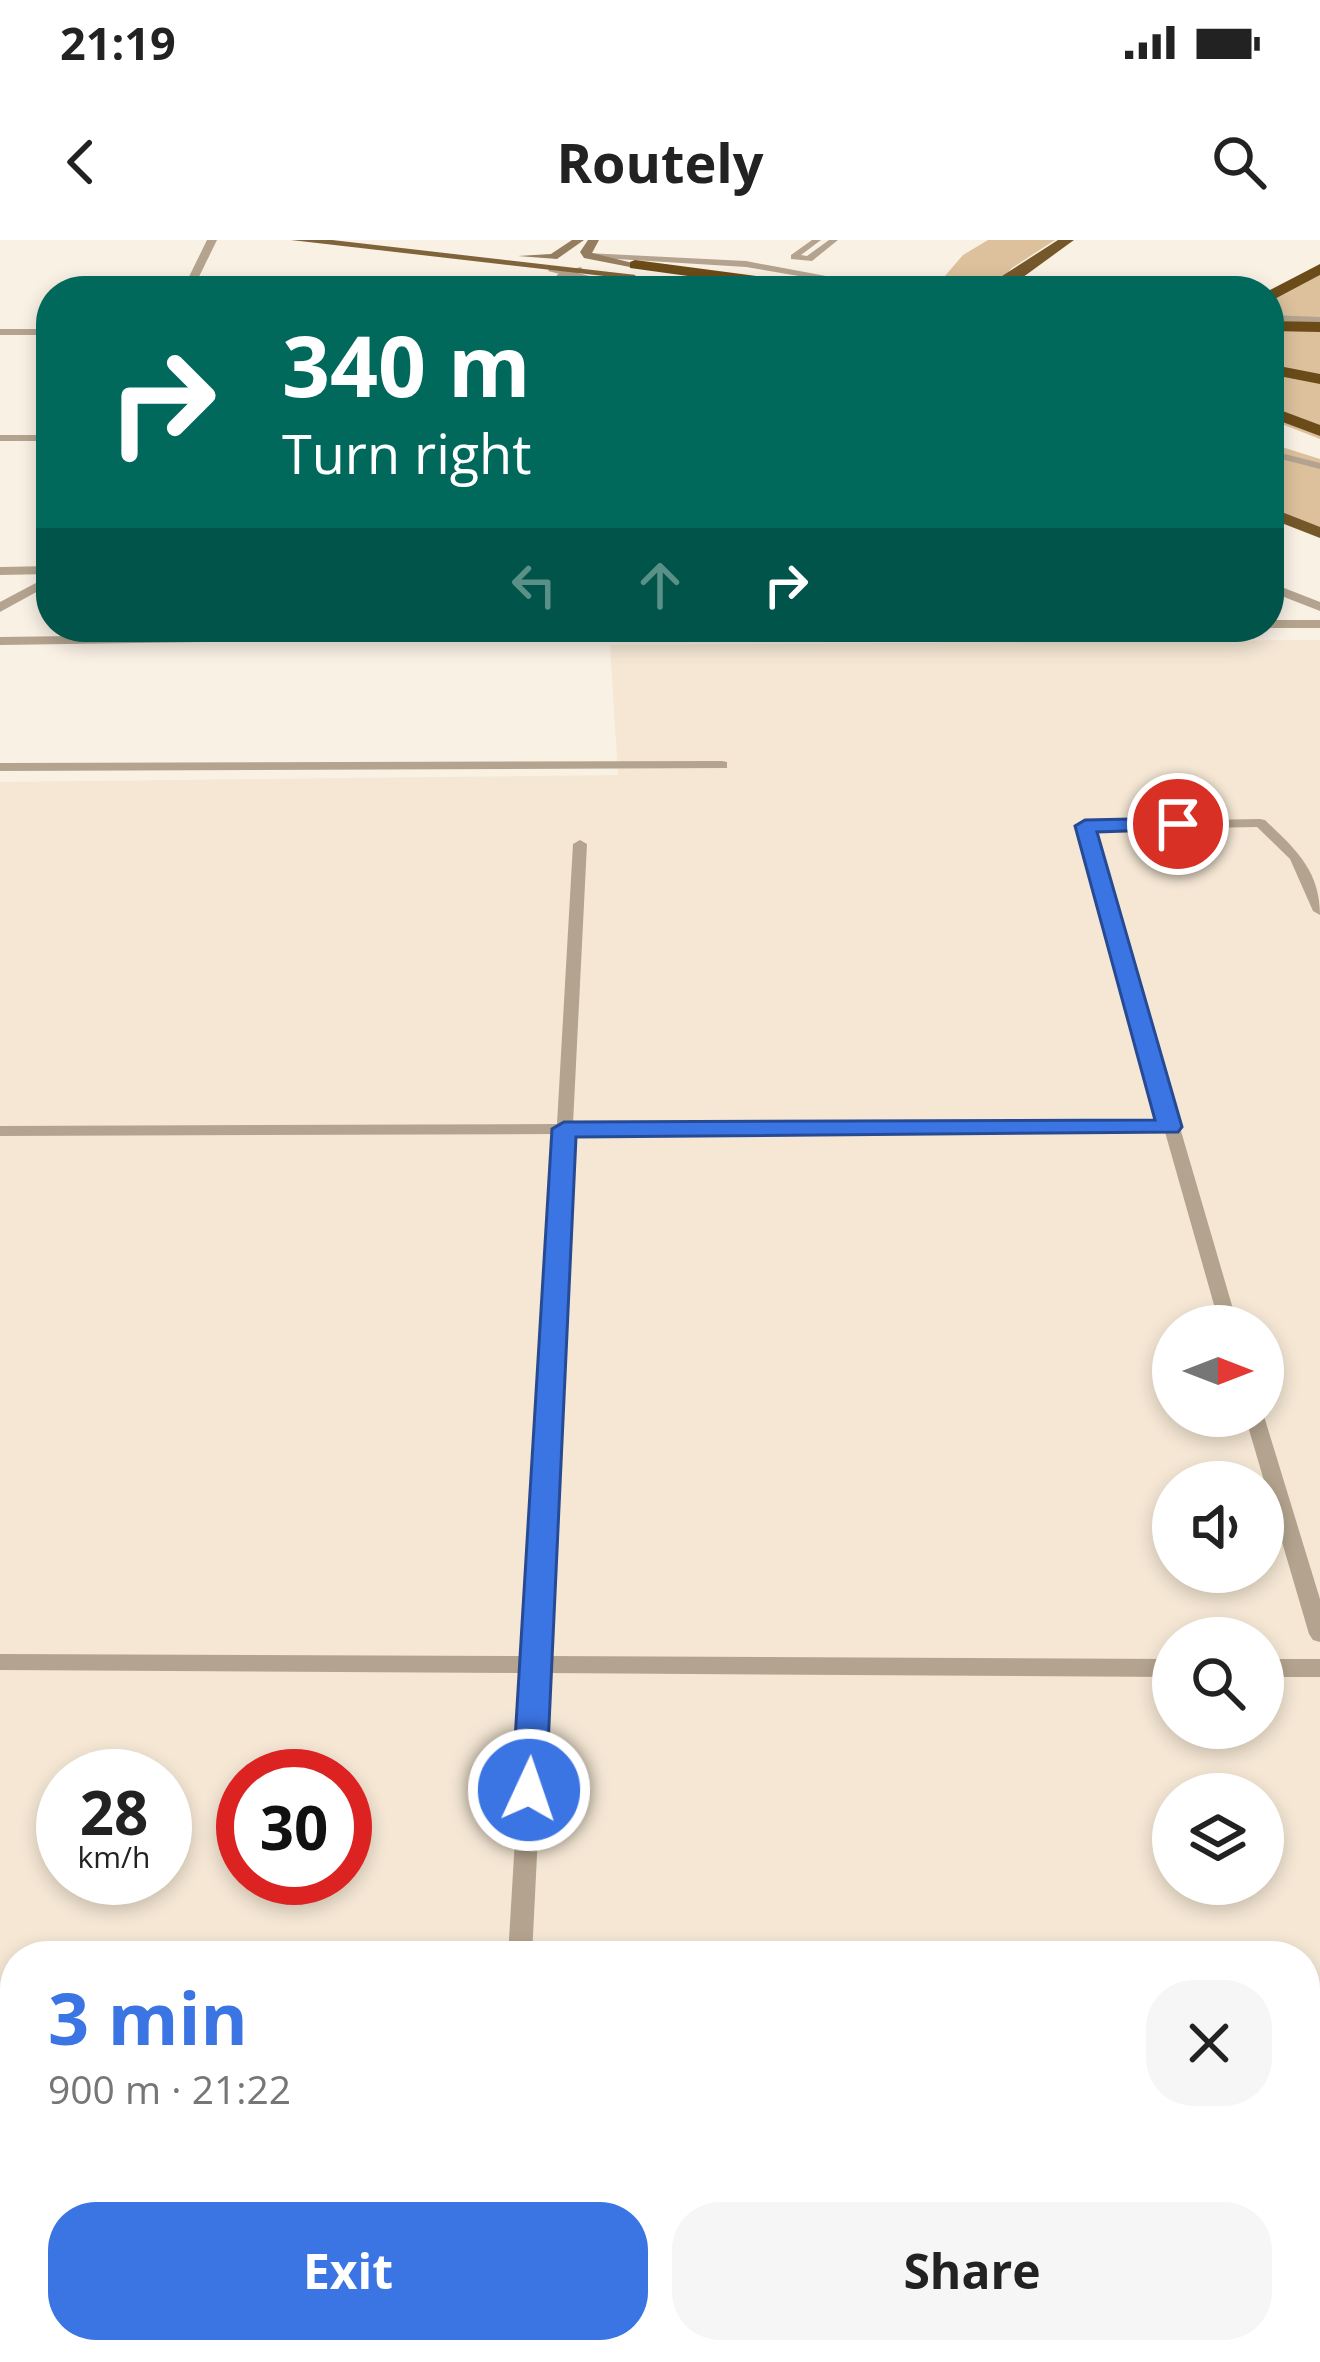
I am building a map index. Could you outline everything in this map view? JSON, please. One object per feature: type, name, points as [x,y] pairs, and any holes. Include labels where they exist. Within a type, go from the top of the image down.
[{"type":"highway","points":[[1015,276],[1066,240]]},
{"type":"highway","points":[[1284,289],[1320,269]]},
{"type":"highway","points":[[1284,312],[1317,298]]},
{"type":"highway","points":[[1284,322],[1320,323]]},
{"type":"highway","points":[[1284,373],[1320,383]]},
{"type":"highway","points":[[1284,380],[1320,383]]},
{"type":"highway","points":[[1284,417],[1320,431]]},
{"type":"highway","points":[[1284,435],[1320,446]]},
{"type":"highway","points":[[1284,518],[1320,533]]},
{"type":"main road","points":[[296,240],[633,276]]},
{"type":"main road","points":[[367,240],[553,257],[579,240]]},
{"type":"main road","points":[[594,240],[587,255],[633,276]]},
{"type":"main road","points":[[524,256],[555,267],[633,276]]},
{"type":"street","points":[[194,276],[212,240]]},
{"type":"street","points":[[817,240],[794,256],[809,259],[834,240]]},
{"type":"street","points":[[587,255],[746,264],[815,276]]},
{"type":"street","points":[[555,267],[581,270]]},
{"type":"street","points":[[548,276],[555,267]]},
{"type":"street","points":[[552,276],[555,267]]},
{"type":"street","points":[[0,332],[36,332]]},
{"type":"street","points":[[0,438],[36,438]]},
{"type":"street","points":[[1284,457],[1320,466]]},
{"type":"street","points":[[0,571],[36,575]]},
{"type":"street","points":[[0,603],[36,585]]},
{"type":"street","points":[[0,603],[36,587]]},
{"type":"street","points":[[1284,592],[1320,608]]},
{"type":"street","points":[[1284,625],[1320,624]]},
{"type":"street","points":[[0,641],[36,640]]},
{"type":"street","points":[[0,767],[722,765]]},
{"type":"street","points":[[1222,1305],[1085,826],[1260,823],[1296,857],[1320,911]]},
{"type":"street","points":[[521,1941],[580,844]]},
{"type":"street","points":[[0,1131],[1169,1127]]},
{"type":"street","points":[[1262,1437],[1320,1634]]},
{"type":"street","points":[[0,1662],[1152,1668]]},
{"type":"street","points":[[1284,1669],[1320,1669]]},
{"type":"shaded area","points":[[988,240],[1055,240],[1005,276],[945,276],[963,255]]},
{"type":"shaded area","points":[[1320,275],[1320,439],[1284,425],[1284,294]]},
{"type":"shaded area","points":[[1284,448],[1320,459],[1320,529],[1284,513]]},
{"type":"shaded area","points":[[1320,640],[1320,1941],[0,1941],[0,782],[618,775],[610,645]]},
{"type":"route","points":[[529,1790],[564,1129],[1169,1127],[1085,826],[1178,824]]}]
